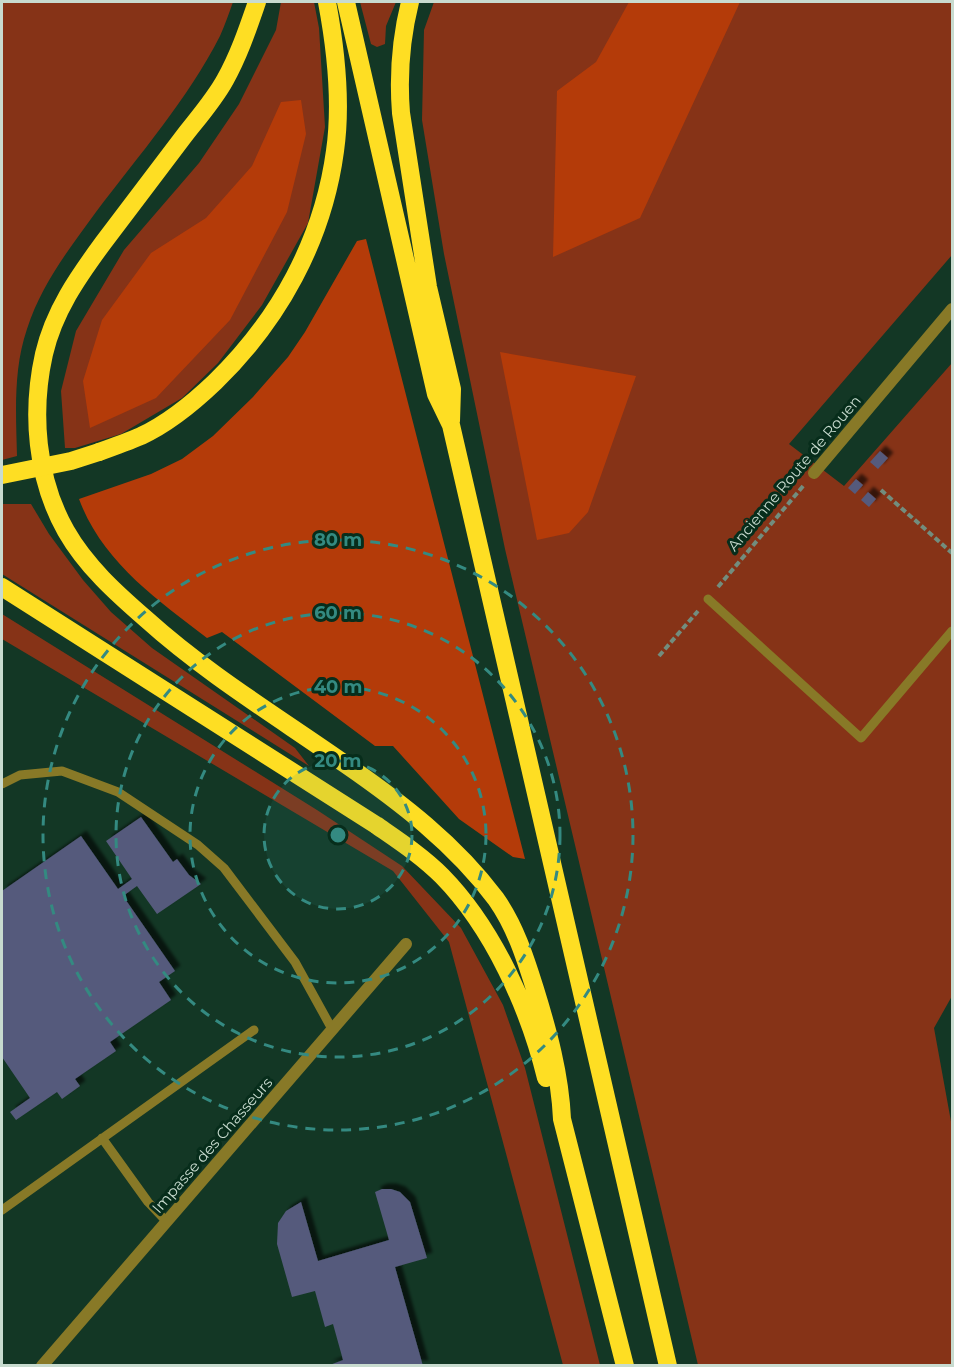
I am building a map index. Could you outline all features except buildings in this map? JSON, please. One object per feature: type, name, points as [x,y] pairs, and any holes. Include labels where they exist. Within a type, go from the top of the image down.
[{"type":"highway","points":[[257,2],[225,81],[90,262],[64,301],[54,322],[44,354],[39,393],[40,448],[46,481],[58,515],[83,557],[137,612],[192,657],[394,799],[432,830],[481,880],[508,918],[527,963],[544,1018],[561,1090],[562,1119]]},
{"type":"highway","points":[[2,475],[71,461],[142,435],[159,426],[208,388],[243,353],[264,325],[301,263],[320,216],[335,151],[337,124],[335,45],[327,2]]},
{"type":"highway","points":[[346,2],[436,394],[451,426],[668,1365]]},
{"type":"highway","points":[[410,2],[401,47],[401,113],[428,287],[452,388],[451,426]]},
{"type":"highway","points":[[2,587],[376,825],[429,864],[474,914],[507,972],[533,1032],[549,1093],[562,1119],[626,1365]]},
{"type":"street","name":"Ancienne Route de Rouen","points":[[814,473],[952,309]]},
{"type":"street","name":"Impasse des Chasseurs","points":[[42,1365],[406,944]]},
{"type":"lane","points":[[708,599],[861,738],[952,631]]},
{"type":"lane","points":[[2,784],[21,775],[62,771],[118,792],[198,845],[224,868],[295,962],[333,1029]]},
{"type":"lane","points":[[2,1210],[254,1030]]},
{"type":"lane","points":[[102,1138],[148,1202],[166,1221]]},
{"type":"path","name":"Ancienne Route de Rouen","points":[[659,656],[814,473]]},
{"type":"path","points":[[881,490],[952,553]]},
{"type":"shaded area","points":[[2,2],[233,2],[220,36],[193,82],[76,240],[40,297],[27,329],[19,360],[16,392],[17,456],[2,460]]},
{"type":"shaded area","points":[[281,2],[314,2],[319,28],[325,127],[308,223],[262,305],[218,363],[182,398],[121,434],[75,448],[65,448],[61,391],[76,331],[124,250],[199,163],[239,104],[276,30]]},
{"type":"shaded area","points":[[360,2],[396,2],[386,26],[385,44],[377,47],[371,44]]},
{"type":"shaded area","points":[[434,2],[952,2],[952,255],[789,444],[844,486],[952,363],[952,996],[934,1028],[952,1127],[952,1365],[698,1365],[505,549],[444,254],[422,120],[424,30]]},
{"type":"shaded area","points":[[629,2],[740,2],[640,218],[553,257],[557,91],[596,62]]},
{"type":"shaded area","points":[[301,100],[306,134],[287,212],[230,320],[156,398],[90,428],[83,381],[102,320],[151,253],[206,218],[252,166],[281,102]]},
{"type":"shaded area","points":[[366,239],[525,859],[513,857],[459,819],[393,746],[375,746],[222,632],[207,638],[169,609],[116,560],[89,521],[79,499],[151,474],[182,459],[213,436],[253,397],[288,357],[305,332],[357,241]]},
{"type":"shaded area","points":[[500,352],[636,376],[588,512],[569,533],[537,540]]},
{"type":"shaded area","points":[[2,504],[31,504],[49,534],[83,580],[111,612],[152,648],[295,748],[309,766],[2,574]]},
{"type":"shaded area","points":[[2,614],[317,810],[402,866],[461,928],[503,1005],[525,1068],[600,1365],[563,1365],[449,942],[393,871],[2,639]]}]
